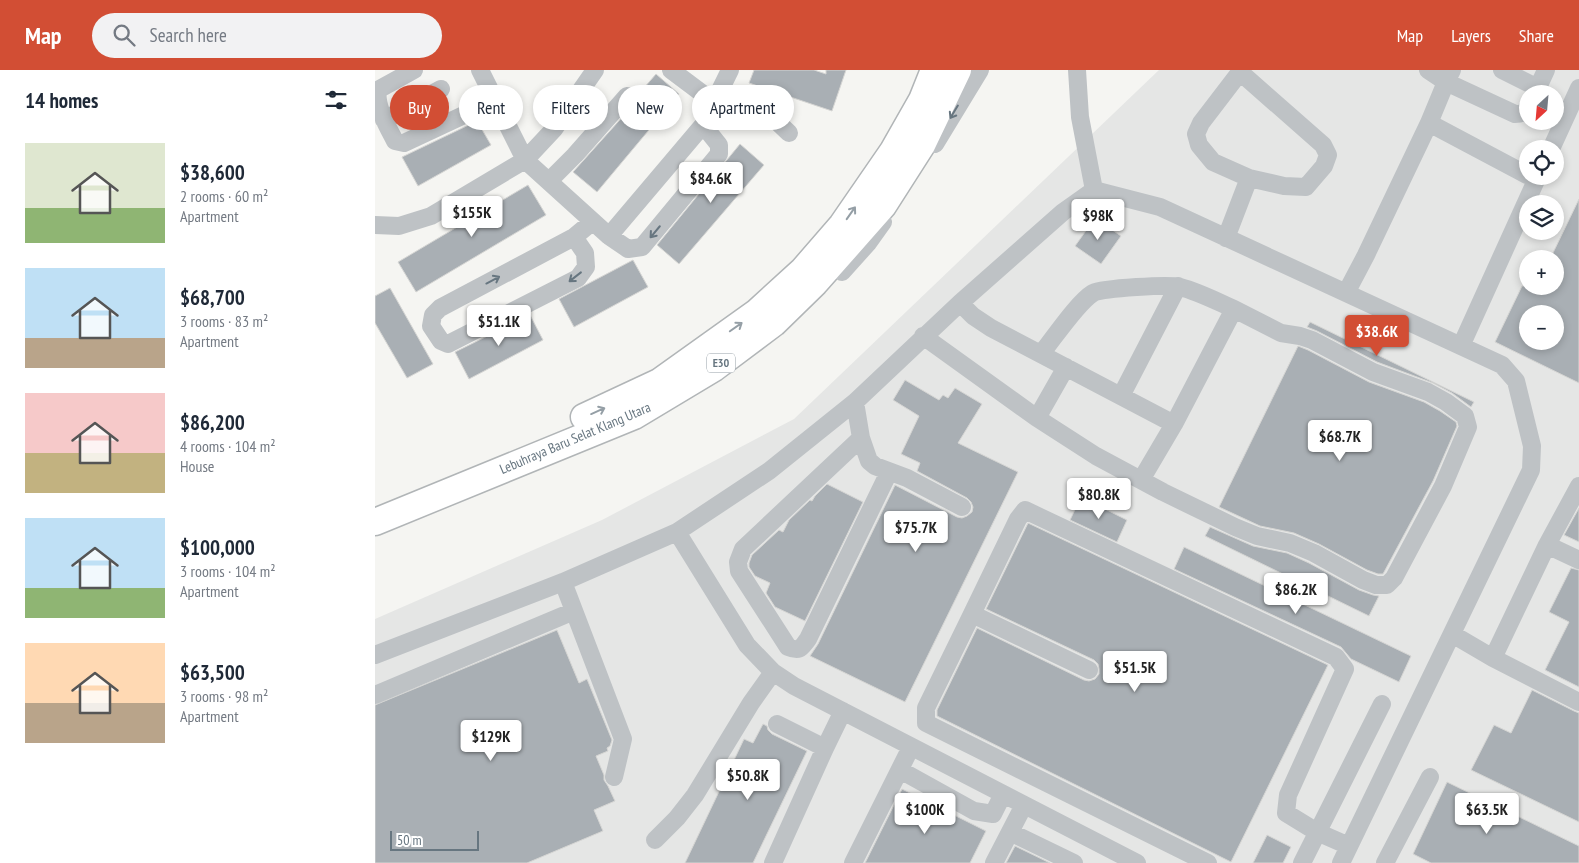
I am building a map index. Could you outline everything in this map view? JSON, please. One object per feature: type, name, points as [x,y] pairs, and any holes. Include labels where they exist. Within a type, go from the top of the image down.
[{"type":"highway","name":"Lebuhraya Baru Selat Klang Utara","points":[[375,504],[466,469],[621,401],[659,382],[757,312],[803,270],[842,225],[893,151],[922,100],[934,70]]},
{"type":"highway","name":"Lebuhraya Baru Selat Klang Utara","points":[[375,522],[634,416],[714,368],[774,322],[815,283],[883,206],[922,145],[958,70]]},
{"type":"street","points":[[414,70],[378,90],[376,97],[384,120],[395,141],[404,143],[459,117]]},
{"type":"street","points":[[480,70],[488,85]]},
{"type":"street","points":[[375,225],[399,226],[431,216],[525,160],[554,129],[595,70]]},
{"type":"street","points":[[671,70],[692,86]]},
{"type":"street","points":[[723,85],[730,70]]},
{"type":"street","points":[[634,416],[704,384],[754,353],[822,294],[868,243],[908,189],[980,70]]},
{"type":"street","points":[[1077,70],[1079,117],[1094,190]]},
{"type":"street","points":[[1428,70],[1449,76],[1515,114],[1519,114]]},
{"type":"street","points":[[1502,70],[1526,85]]},
{"type":"street","points":[[1539,85],[1547,70]]},
{"type":"street","points":[[1240,71],[1323,145],[1328,155],[1324,166],[1306,187],[1284,186],[1249,178],[1213,162],[1199,145],[1196,134],[1201,123],[1240,71]]},
{"type":"street","points":[[1346,293],[1429,123],[1449,76]]},
{"type":"street","points":[[1555,140],[1579,88]]},
{"type":"street","points":[[549,181],[618,106]]},
{"type":"street","points":[[384,120],[390,117]]},
{"type":"street","points":[[1429,123],[1519,170]]},
{"type":"street","points":[[510,130],[525,160],[592,222],[628,249],[642,247],[719,154],[719,146],[707,130]]},
{"type":"street","points":[[609,236],[699,130]]},
{"type":"street","points":[[786,130],[789,133]]},
{"type":"street","points":[[1226,238],[1249,178]]},
{"type":"street","points":[[1461,346],[1530,185]]},
{"type":"street","points":[[375,655],[563,582],[677,532],[769,471],[855,402],[960,303],[1063,212],[1094,190],[1160,207],[1502,365],[1516,381],[1532,446],[1531,470],[1341,863]]},
{"type":"street","points":[[574,237],[585,253],[586,267],[578,278],[448,344],[441,341],[431,326],[433,315],[440,308],[574,237],[592,222]]},
{"type":"street","points":[[923,336],[1037,418],[1096,456],[1235,527],[1257,536],[1296,545],[1376,585],[1387,585],[1391,582],[1405,559],[1443,486],[1468,427],[1465,416],[1428,392],[1373,372],[1312,340],[1281,333],[1194,291],[1178,286],[1110,288],[1095,292],[1085,300],[1041,354]]},
{"type":"street","points":[[1121,396],[1178,286]]},
{"type":"street","points":[[960,303],[973,316],[991,328],[1174,424]]},
{"type":"street","points":[[1141,480],[1174,424],[1233,309]]},
{"type":"street","points":[[1037,418],[1066,367]]},
{"type":"street","points":[[855,402],[861,438],[869,461],[875,466],[907,478],[962,506]]},
{"type":"street","points":[[861,438],[743,549],[738,562],[739,571],[788,647],[795,650],[801,649],[808,639],[889,472]]},
{"type":"street","points":[[1493,658],[1547,545],[1579,486]]},
{"type":"street","points":[[1208,863],[926,724],[926,708],[1018,518],[1025,510],[1336,657],[1345,669],[1288,794],[1286,813],[1317,832],[1349,846]]},
{"type":"street","points":[[677,532],[747,645],[773,672],[794,686],[843,712],[1137,863]]},
{"type":"street","points":[[1547,545],[1579,560]]},
{"type":"street","points":[[563,582],[623,739],[614,777]]},
{"type":"street","points":[[375,695],[574,611]]},
{"type":"street","points":[[972,614],[1089,670]]},
{"type":"street","points":[[1452,634],[1493,658],[1579,702]]},
{"type":"street","points":[[655,840],[677,818],[695,795],[751,703],[773,672]]},
{"type":"street","points":[[1303,863],[1382,704]]},
{"type":"street","points":[[773,863],[843,712]]},
{"type":"street","points":[[777,724],[825,748]]},
{"type":"street","points":[[853,863],[911,747]]},
{"type":"street","points":[[901,770],[974,810],[993,814],[1003,794]]},
{"type":"street","points":[[1385,863],[1430,777]]},
{"type":"street","points":[[993,863],[1024,805]]},
{"type":"street","points":[[1009,832],[1074,863]]},
{"type":"shaded area","points":[[1159,70],[1579,70],[1579,863],[375,863],[375,619],[602,520],[794,419]]},
{"type":"building","points":[[754,70],[814,70],[826,74],[826,70],[846,70],[832,111],[794,98],[794,85],[755,85],[749,83]]},
{"type":"building","points":[[656,74],[669,85],[646,85]]},
{"type":"building","points":[[618,122],[618,130],[649,130],[597,192],[573,172]]},
{"type":"building","points":[[459,130],[482,130],[491,145],[418,186],[402,157]]},
{"type":"building","points":[[740,144],[764,165],[679,264],[657,245]]},
{"type":"building","points":[[528,185],[546,215],[416,292],[398,262]]},
{"type":"building","points":[[1579,199],[1579,383],[1495,342],[1519,292],[1519,295],[1564,295],[1564,250],[1554,250],[1559,240],[1564,240],[1564,230]]},
{"type":"building","points":[[1095,218],[1121,236],[1101,264],[1075,246]]},
{"type":"building","points":[[633,260],[648,287],[574,327],[559,299]]},
{"type":"building","points":[[390,288],[433,364],[407,378],[375,323],[375,296]]},
{"type":"building","points":[[530,315],[543,340],[469,379],[455,352]]},
{"type":"building","points":[[1310,322],[1474,402],[1471,407],[1452,393],[1433,383],[1377,362],[1307,327]]},
{"type":"building","points":[[1298,346],[1369,382],[1424,402],[1456,422],[1457,426],[1433,481],[1383,574],[1367,570],[1294,533],[1260,526],[1219,507]]},
{"type":"building","points":[[905,380],[939,400],[943,395],[948,398],[955,388],[982,404],[958,443],[1018,472],[905,702],[810,656],[818,644],[895,485],[957,517],[962,518],[972,512],[973,507],[967,498],[917,471],[920,463],[901,454],[919,416],[893,400]]},
{"type":"building","points":[[827,484],[863,502],[805,621],[775,607],[766,593],[770,583],[755,576],[749,567],[749,563],[752,555],[779,530],[783,532],[789,520],[810,500],[812,501]]},
{"type":"building","points":[[1081,497],[1127,520],[1117,542],[1070,520]]},
{"type":"building","points":[[1579,508],[1579,542],[1564,535]]},
{"type":"building","points":[[1028,523],[1328,665],[1231,862],[937,716],[937,710],[977,628],[1084,680],[1095,679],[1099,674],[1098,664],[1094,660],[986,609]]},
{"type":"building","points":[[1210,527],[1253,546],[1287,553],[1359,590],[1379,596],[1369,616],[1205,536]]},
{"type":"building","points":[[1184,547],[1411,656],[1399,682],[1351,659],[1341,647],[1174,569]]},
{"type":"building","points":[[1571,568],[1579,570],[1579,687],[1545,670],[1569,622],[1549,612]]},
{"type":"building","points":[[557,630],[579,683],[587,679],[612,740],[607,748],[608,751],[596,756],[604,775],[604,780],[615,801],[594,810],[603,831],[527,863],[375,863],[375,705]]},
{"type":"building","points":[[1532,690],[1579,713],[1579,822],[1471,770],[1494,725],[1511,733]]},
{"type":"building","points":[[763,724],[767,726],[772,734],[807,751],[753,863],[685,863],[744,739],[753,743]]},
{"type":"building","points":[[1447,782],[1579,846],[1579,863],[1431,863],[1413,854]]},
{"type":"building","points":[[902,789],[986,831],[970,863],[865,863]]},
{"type":"building","points":[[1267,835],[1291,847],[1283,863],[1253,863]]},
{"type":"building","points":[[1015,846],[1050,863],[1006,863]]}]
